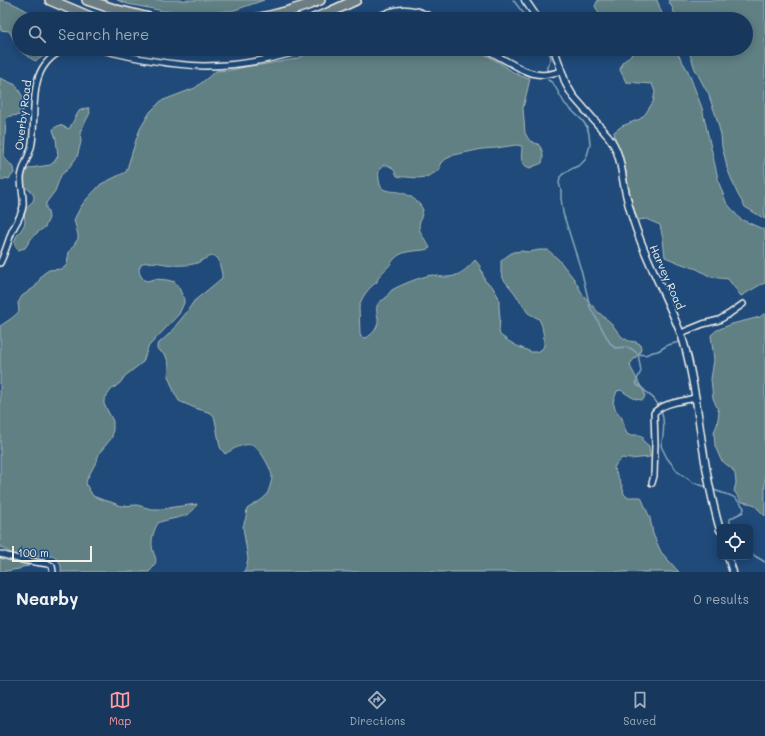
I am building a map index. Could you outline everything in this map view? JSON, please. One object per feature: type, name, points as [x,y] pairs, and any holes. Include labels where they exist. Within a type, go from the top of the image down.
[{"type":"highway","points":[[50,0],[78,12]]},
{"type":"highway","points":[[87,0],[124,12]]},
{"type":"highway","points":[[285,12],[320,0]]},
{"type":"highway","points":[[330,12],[356,0]]},
{"type":"street","points":[[525,0],[533,12]]},
{"type":"street","points":[[389,12],[406,8],[422,12]]},
{"type":"street","name":"Overby Road","points":[[0,263],[12,231],[20,217],[23,206],[21,176],[32,145],[34,97],[39,74],[46,63],[54,56]]},
{"type":"street","points":[[129,56],[181,65],[205,66],[255,61],[280,56]]},
{"type":"street","points":[[498,56],[523,70],[540,75],[562,71]]},
{"type":"street","name":"Harvey Road","points":[[557,56],[566,84],[573,96],[613,142],[617,150],[635,227],[681,333],[687,353],[709,484],[719,524]]},
{"type":"street","points":[[681,333],[703,324],[719,320],[743,304]]},
{"type":"street","points":[[652,483],[654,476],[655,444],[654,413],[659,408],[672,403],[695,398]]},
{"type":"street","points":[[0,554],[22,560],[48,564],[52,566],[53,572]]},
{"type":"street","points":[[729,560],[732,572]]},
{"type":"green space","points":[[0,0],[15,4],[29,12],[12,12],[12,35],[9,31],[0,30]]},
{"type":"green space","points":[[117,0],[264,0],[235,10],[215,12],[163,11],[128,4]]},
{"type":"green space","points":[[598,0],[657,0],[661,12],[598,12],[595,6]]},
{"type":"green space","points":[[668,0],[765,0],[765,219],[745,207],[737,193],[727,168],[721,135],[709,94],[695,69],[690,56],[753,56],[753,12],[674,12]]},
{"type":"green space","points":[[26,56],[44,56],[36,61]]},
{"type":"green space","points":[[303,56],[488,56],[513,72],[523,77],[530,78],[523,108],[525,133],[529,140],[538,144],[541,148],[543,156],[542,163],[530,168],[526,166],[522,162],[522,146],[516,145],[482,149],[454,155],[440,164],[440,169],[425,177],[417,178],[397,176],[389,166],[383,165],[381,167],[379,172],[379,181],[381,187],[387,191],[406,194],[413,198],[423,210],[419,228],[430,248],[399,255],[380,275],[377,282],[363,296],[360,304],[360,334],[361,337],[366,338],[375,330],[378,324],[377,307],[392,290],[428,276],[454,276],[465,270],[475,260],[480,266],[485,281],[492,286],[499,299],[500,335],[517,346],[531,352],[539,351],[544,346],[542,326],[539,319],[528,313],[504,280],[501,273],[501,261],[513,252],[548,250],[559,260],[574,279],[583,295],[598,312],[610,322],[622,337],[640,344],[640,352],[630,364],[645,396],[643,400],[637,399],[621,390],[617,391],[613,402],[615,409],[622,418],[628,435],[640,435],[643,437],[643,441],[649,446],[650,457],[630,459],[622,458],[614,468],[624,494],[627,497],[641,497],[650,518],[653,534],[661,552],[679,572],[244,572],[248,559],[243,527],[247,509],[260,501],[267,494],[272,478],[271,472],[264,458],[252,445],[235,448],[225,454],[220,447],[214,416],[211,413],[179,401],[168,376],[169,365],[166,356],[157,349],[157,345],[169,334],[194,301],[222,278],[218,259],[215,256],[208,257],[190,265],[148,262],[140,265],[139,272],[144,280],[147,281],[155,279],[175,282],[184,299],[184,303],[179,314],[148,347],[143,362],[125,376],[120,383],[111,390],[104,400],[104,404],[113,421],[112,437],[100,452],[86,483],[93,496],[121,506],[137,505],[151,509],[163,509],[197,504],[190,513],[158,523],[152,540],[152,547],[156,560],[153,567],[149,572],[61,572],[60,562],[52,556],[27,557],[11,553],[0,547],[0,326],[18,313],[18,303],[22,296],[35,287],[43,274],[49,270],[61,269],[65,267],[69,252],[78,239],[74,220],[80,208],[101,184],[126,172],[140,129],[150,112],[161,101],[195,88],[216,71],[231,70],[295,59]]},
{"type":"green space","points":[[630,56],[679,56],[688,71],[702,108],[719,183],[726,202],[740,219],[765,230],[765,283],[741,296],[728,279],[711,277],[697,269],[665,257],[660,225],[646,219],[638,220],[631,205],[626,171],[614,132],[622,126],[640,119],[653,102],[655,92],[652,84],[626,82],[620,70],[622,63]]},
{"type":"green space","points":[[0,78],[16,85],[25,101],[21,115],[6,118],[4,157],[12,166],[14,173],[9,179],[6,178],[0,181]]},
{"type":"green space","points":[[89,108],[90,113],[80,132],[81,142],[77,157],[61,175],[55,191],[46,203],[49,218],[45,227],[33,236],[25,248],[18,250],[15,246],[15,239],[24,226],[24,213],[27,206],[34,199],[33,194],[23,183],[24,173],[30,168],[50,165],[54,162],[58,156],[56,139],[53,130],[54,128],[60,125],[69,129],[79,111]]},
{"type":"green space","points":[[765,313],[765,516],[753,504],[742,502],[734,491],[736,483],[735,474],[732,469],[721,460],[715,446],[714,432],[717,425],[719,412],[713,398],[711,379],[714,360],[711,335],[717,330],[732,324],[760,317]]},
{"type":"green space","points":[[0,558],[22,562],[29,566],[0,572]]},
{"type":"waterway","points":[[513,0],[522,12]]},
{"type":"waterway","points":[[547,71],[550,56]]},
{"type":"waterway","points":[[548,80],[553,83],[565,104],[582,120],[587,127],[589,134],[590,145],[586,159],[580,165],[563,174],[560,177],[559,183],[563,213],[582,273],[590,307],[610,343],[615,348],[626,347],[632,349],[638,354],[641,371],[636,382],[637,385],[653,398],[661,410],[664,421],[661,446],[667,458],[678,472],[694,483],[707,487]]},
{"type":"waterway","points":[[638,354],[645,355],[679,342]]},
{"type":"waterway","points":[[712,489],[734,497],[744,508],[743,512],[730,519],[730,524]]},
{"type":"waterway","points":[[753,555],[765,562]]}]
